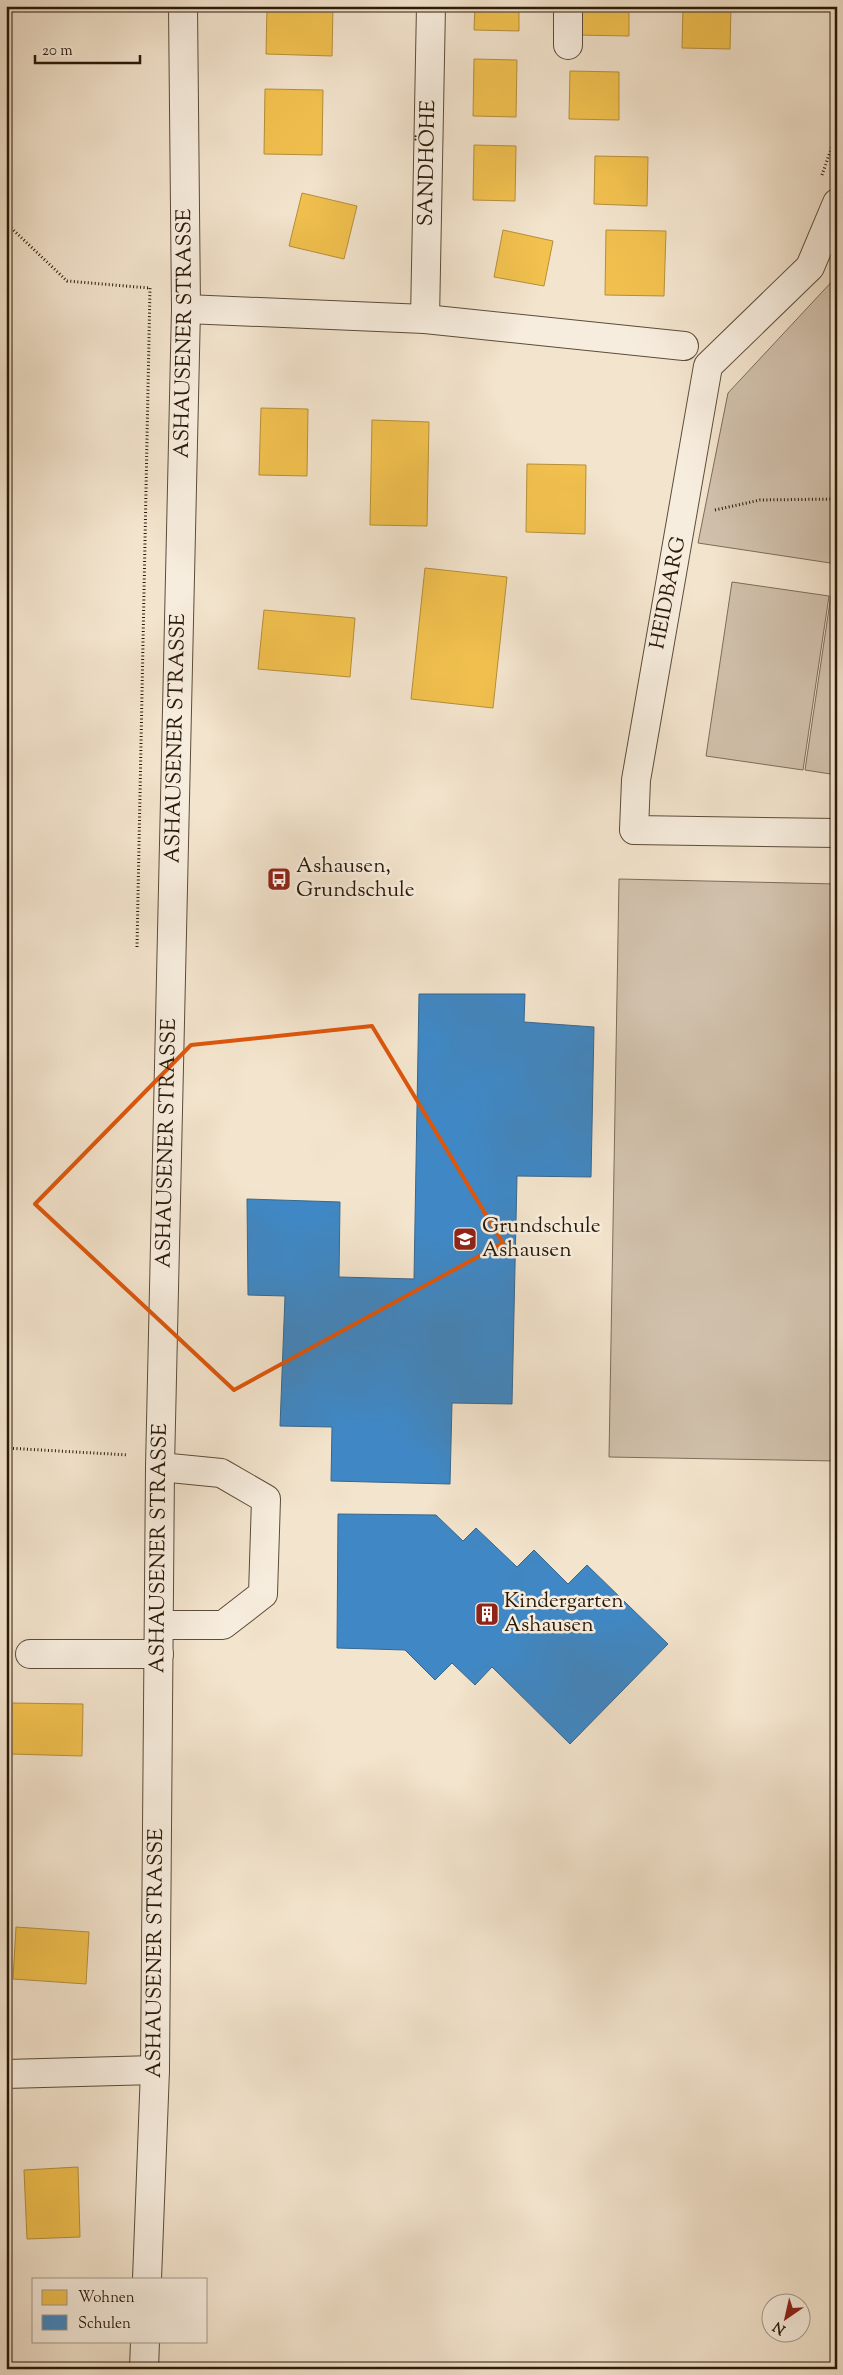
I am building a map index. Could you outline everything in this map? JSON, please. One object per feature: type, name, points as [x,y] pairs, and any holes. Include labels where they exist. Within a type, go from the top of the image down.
[{"type":"street","name":"ASHAUSENER STRASSE","points":[[147,2278],[155,2070],[160,1463],[186,300],[183,6]]},
{"type":"street","name":"SANDHÖHE","points":[[424,319],[431,6]]},
{"type":"street","points":[[568,6],[568,45]]},
{"type":"street","name":"HEIDBARG","points":[[837,203],[810,267],[708,366],[683,518],[637,770],[634,830],[837,833]]},
{"type":"street","points":[[186,300],[424,319],[684,346]]},
{"type":"street","points":[[159,1625],[223,1625],[263,1594],[266,1499],[221,1473],[160,1463]]},
{"type":"street","points":[[30,1654],[159,1654]]},
{"type":"street","points":[[6,2074],[155,2070]]},
{"type":"street","points":[[144,2369],[145,2342]]},
{"type":"path","points":[[822,176],[837,132]]},
{"type":"path","points":[[6,223],[67,281],[150,288],[186,300]]},
{"type":"path","points":[[138,892],[150,288]]},
{"type":"path","points":[[683,518],[760,500],[837,499]]},
{"type":"path","points":[[6,1448],[160,1463]]},
{"type":"highlighted area","points":[[372,1026],[503,1243],[234,1390],[35,1204],[191,1045]]},
{"type":"shaded area","points":[[837,276],[837,564],[698,543],[728,393]]},
{"type":"shaded area","points":[[732,582],[829,596],[803,770],[706,756]]},
{"type":"shaded area","points":[[831,595],[837,596],[837,775],[805,770]]},
{"type":"shaded area","points":[[619,879],[837,884],[837,1461],[609,1457]]},
{"type":"building: Wohnen","points":[[267,6],[333,6],[332,56],[266,54]]},
{"type":"building: Wohnen","points":[[475,6],[519,6],[519,31],[474,30]]},
{"type":"building: Wohnen","points":[[575,6],[629,6],[629,36],[575,35]]},
{"type":"building: Wohnen","points":[[683,6],[731,6],[730,49],[682,48]]},
{"type":"building: Wohnen","points":[[474,59],[517,60],[516,117],[473,116]]},
{"type":"building: Wohnen","points":[[570,71],[619,72],[619,120],[569,119]]},
{"type":"building: Wohnen","points":[[265,89],[323,90],[322,155],[264,154]]},
{"type":"building: Wohnen","points":[[474,145],[516,146],[515,201],[473,200]]},
{"type":"building: Wohnen","points":[[595,156],[648,157],[647,206],[594,204]]},
{"type":"building: Wohnen","points":[[302,193],[357,206],[344,259],[289,246]]},
{"type":"building: Wohnen","points":[[503,230],[553,241],[544,286],[494,277]]},
{"type":"building: Wohnen","points":[[606,230],[666,231],[664,296],[605,295]]},
{"type":"building: Wohnen","points":[[261,408],[308,409],[307,476],[259,475]]},
{"type":"building: Wohnen","points":[[372,420],[429,422],[427,526],[370,525]]},
{"type":"building: Wohnen","points":[[527,464],[586,465],[585,534],[526,532]]},
{"type":"building: Wohnen","points":[[425,568],[507,577],[493,708],[411,699]]},
{"type":"building: Wohnen","points":[[264,610],[355,618],[350,677],[258,669]]},
{"type":"building: Wohnen","points":[[12,1703],[83,1704],[82,1756],[11,1754]]},
{"type":"building: Wohnen","points":[[16,1927],[89,1932],[86,1984],[13,1979]]},
{"type":"building: Wohnen","points":[[78,2167],[80,2237],[27,2239],[24,2170]]},
{"type":"building: Schulen","name":"Grundschule Ashausen","points":[[419,994],[525,994],[524,1022],[594,1027],[591,1177],[517,1176],[512,1404],[452,1403],[450,1484],[331,1481],[332,1427],[280,1426],[285,1296],[248,1295],[247,1199],[340,1202],[339,1277],[414,1279]]},
{"type":"building: Schulen","name":"Kindergarten Ashausen","points":[[338,1514],[436,1515],[463,1541],[476,1528],[517,1567],[534,1550],[568,1584],[587,1565],[668,1644],[570,1744],[492,1667],[475,1685],[452,1663],[435,1680],[405,1650],[337,1648]]},
{"type":"place","name":"Ashausen, Grundschule","points":[[279,879]]},
{"type":"place","name":"Grundschule Ashausen","points":[[465,1239]]},
{"type":"place","name":"Kindergarten Ashausen","points":[[487,1614]]}]
